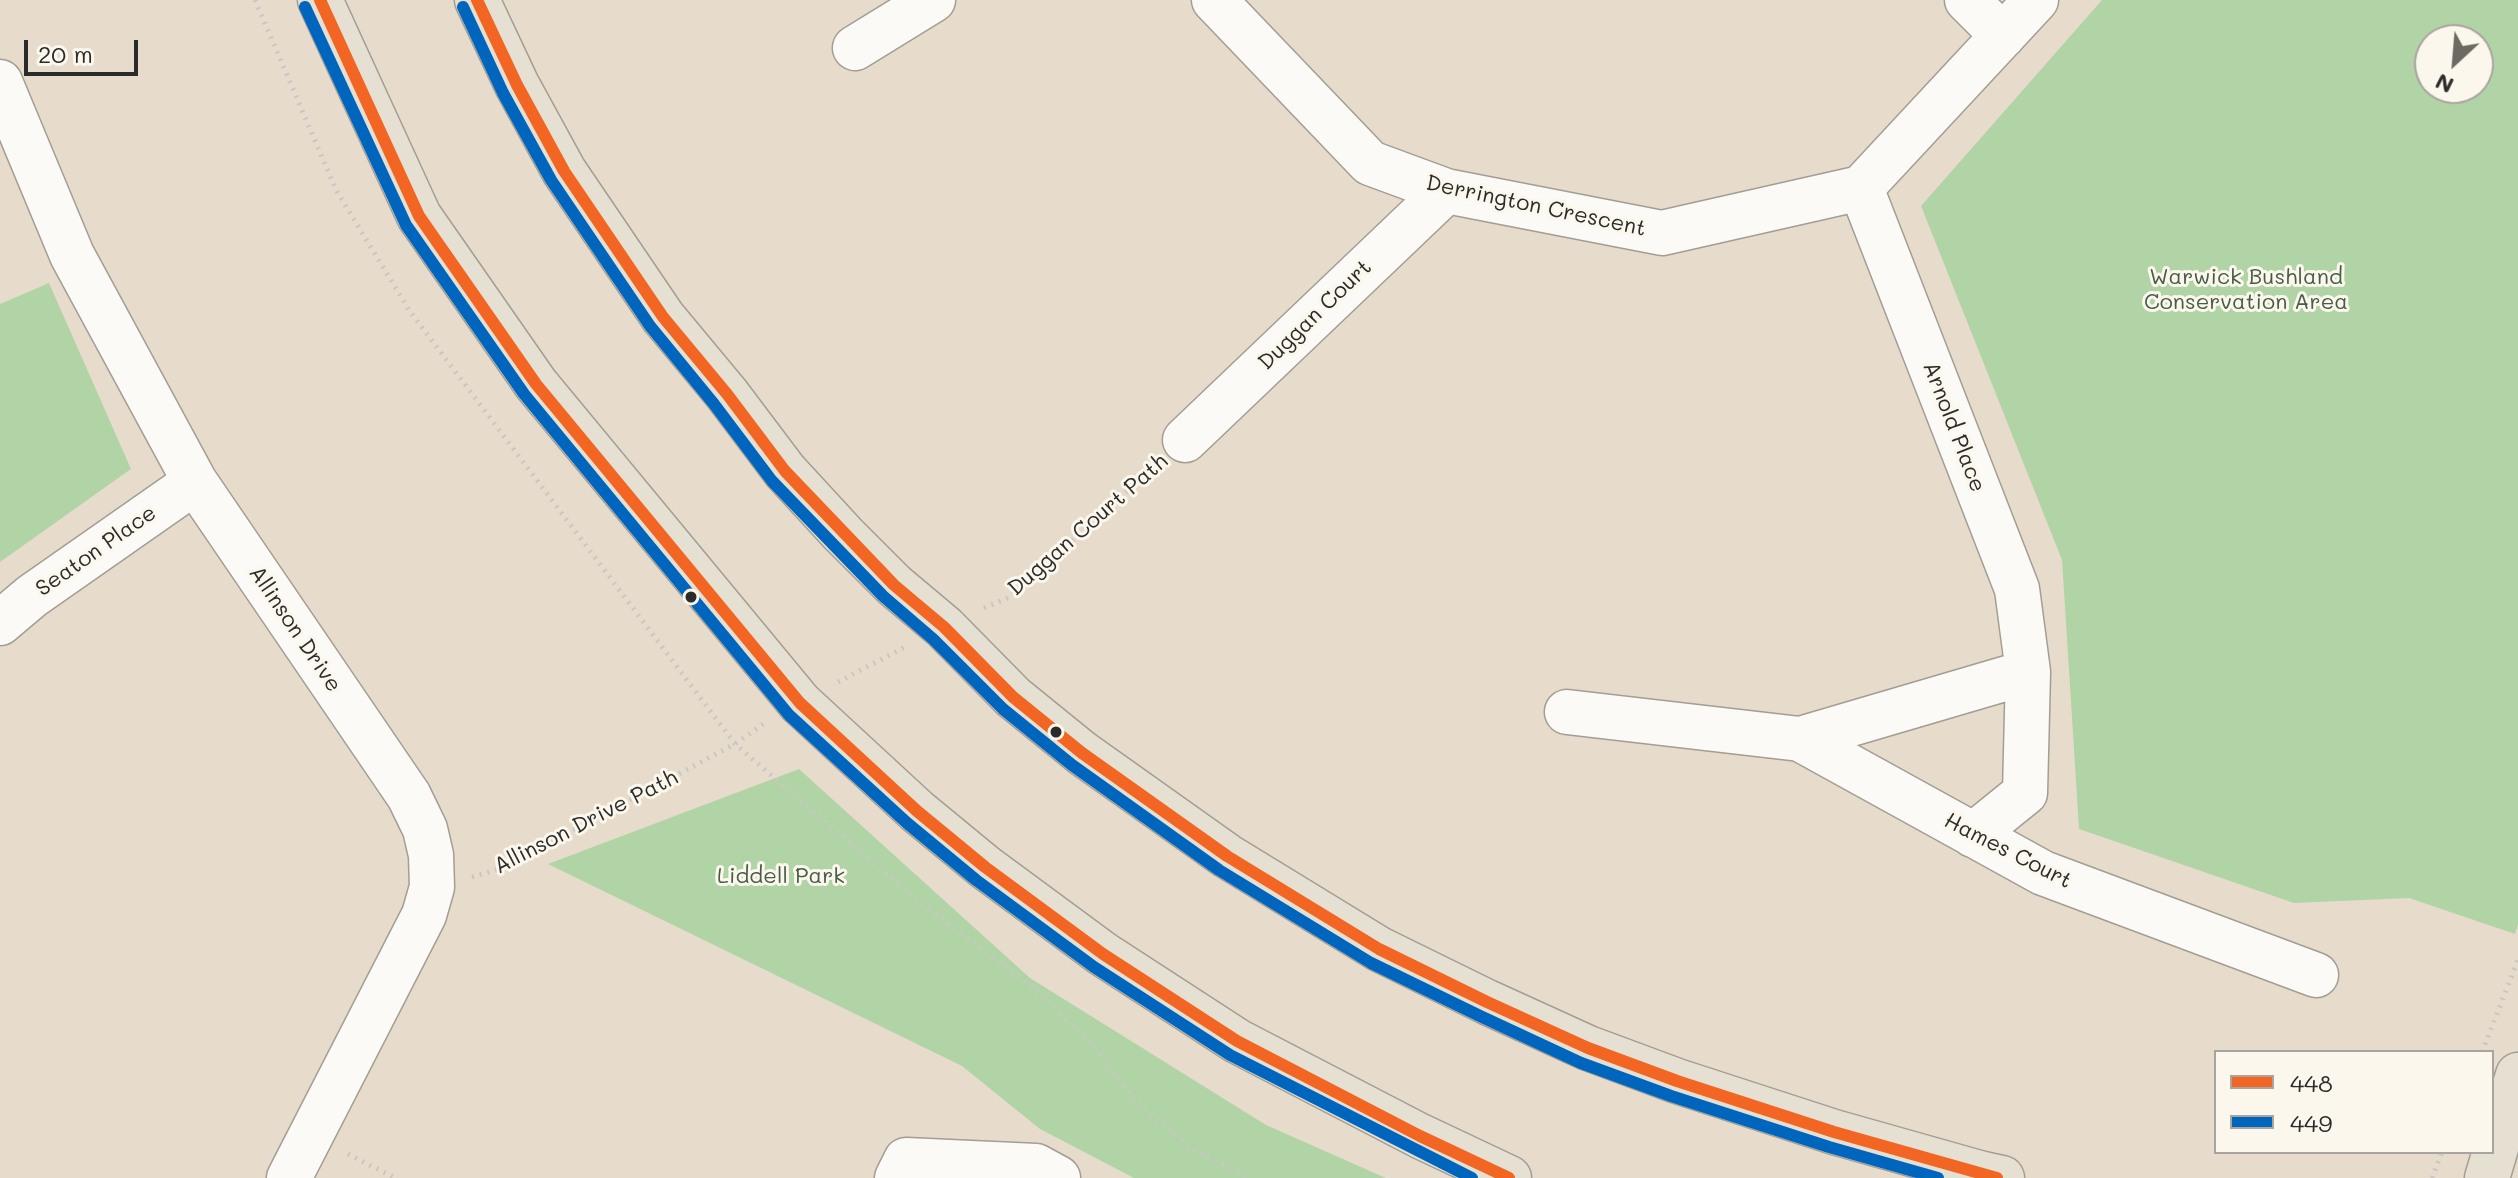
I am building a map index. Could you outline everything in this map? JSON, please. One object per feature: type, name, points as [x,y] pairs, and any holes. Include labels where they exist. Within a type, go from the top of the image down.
[{"type":"main road","points":[[320,0],[419,216],[536,384],[800,703],[917,811],[974,858],[1103,954],[1237,1041],[1346,1099],[1509,1178]]},
{"type":"main road","points":[[477,0],[517,85],[564,171],[663,317],[804,492],[894,585],[944,627],[1013,697],[1082,753],[1227,856],[1379,949],[1487,1002],[1603,1054],[1758,1108],[1994,1177]]},
{"type":"main road","points":[[2494,1153],[2518,1075]]},
{"type":"main road","points":[[2487,1176],[2494,1154]]},
{"type":"street","points":[[855,48],[933,0]]},
{"type":"street","name":"Derrington Crescent","points":[[1214,0],[1370,163],[1446,191],[1662,233],[1861,188]]},
{"type":"street","points":[[1967,0],[2003,36]]},
{"type":"street","points":[[1861,188],[2036,0]]},
{"type":"street","name":"Allinson Drive","points":[[0,82],[72,255],[195,482],[409,796],[425,829],[431,855],[432,887],[424,915],[289,1178]]},
{"type":"street","name":"Arnold Place","points":[[1861,188],[2017,589],[2028,672],[2025,793],[1973,835]]},
{"type":"street","name":"Duggan Court","points":[[1185,440],[1446,191]]},
{"type":"street","name":"Seaton Place","points":[[0,623],[32,596],[195,482]]},
{"type":"street","points":[[1567,712],[1800,739],[2028,672]]},
{"type":"street","name":"Hames Court","points":[[1800,739],[2043,873],[2316,975]]},
{"type":"street","points":[[897,1178],[906,1160],[1036,1166],[1058,1178]]},
{"type":"path","name":"Duggan Court Path","points":[[944,627],[1008,598],[1185,440]]},
{"type":"path","name":"Allinson Drive Path","points":[[432,887],[500,869],[735,744]]},
{"type":"path","points":[[2483,1050],[2518,960]]},
{"type":"path","points":[[311,1135],[395,1178]]},
{"type":"path","points":[[2432,1178],[2441,1154]]},
{"type":"green space","name":"Warwick Bushland Conservation Area","points":[[2102,0],[2518,0],[2518,924],[2515,934],[2409,898],[2294,903],[2079,829],[2062,560],[1921,206]]},
{"type":"green space","points":[[49,283],[131,469],[0,562],[0,304]]},
{"type":"green space","name":"Liddell Park","points":[[799,769],[1030,978],[1266,1125],[1386,1178],[1134,1178],[1040,1129],[962,1066],[548,864]]},
{"type":"transit line","name":"448","points":[[320,0],[419,216],[536,384],[800,703],[917,811],[985,867],[1103,954],[1237,1041],[1420,1136],[1509,1178]]},
{"type":"transit line","name":"448","points":[[477,0],[517,85],[564,171],[663,317],[785,471],[894,585],[944,627],[1013,697],[1082,753],[1227,856],[1379,949],[1487,1002],[1588,1048],[1677,1081],[1834,1132],[1997,1178]]},
{"type":"transit line","name":"449","points":[[305,7],[406,225],[524,394],[789,715],[907,823],[976,880],[1094,967],[1230,1055],[1472,1178]]},
{"type":"transit line","name":"449","points":[[463,7],[503,93],[551,180],[650,326],[772,481],[883,596],[933,639],[1003,709],[1072,765],[1219,870],[1371,963],[1480,1016],[1581,1063],[1671,1096],[1938,1178]]}]
